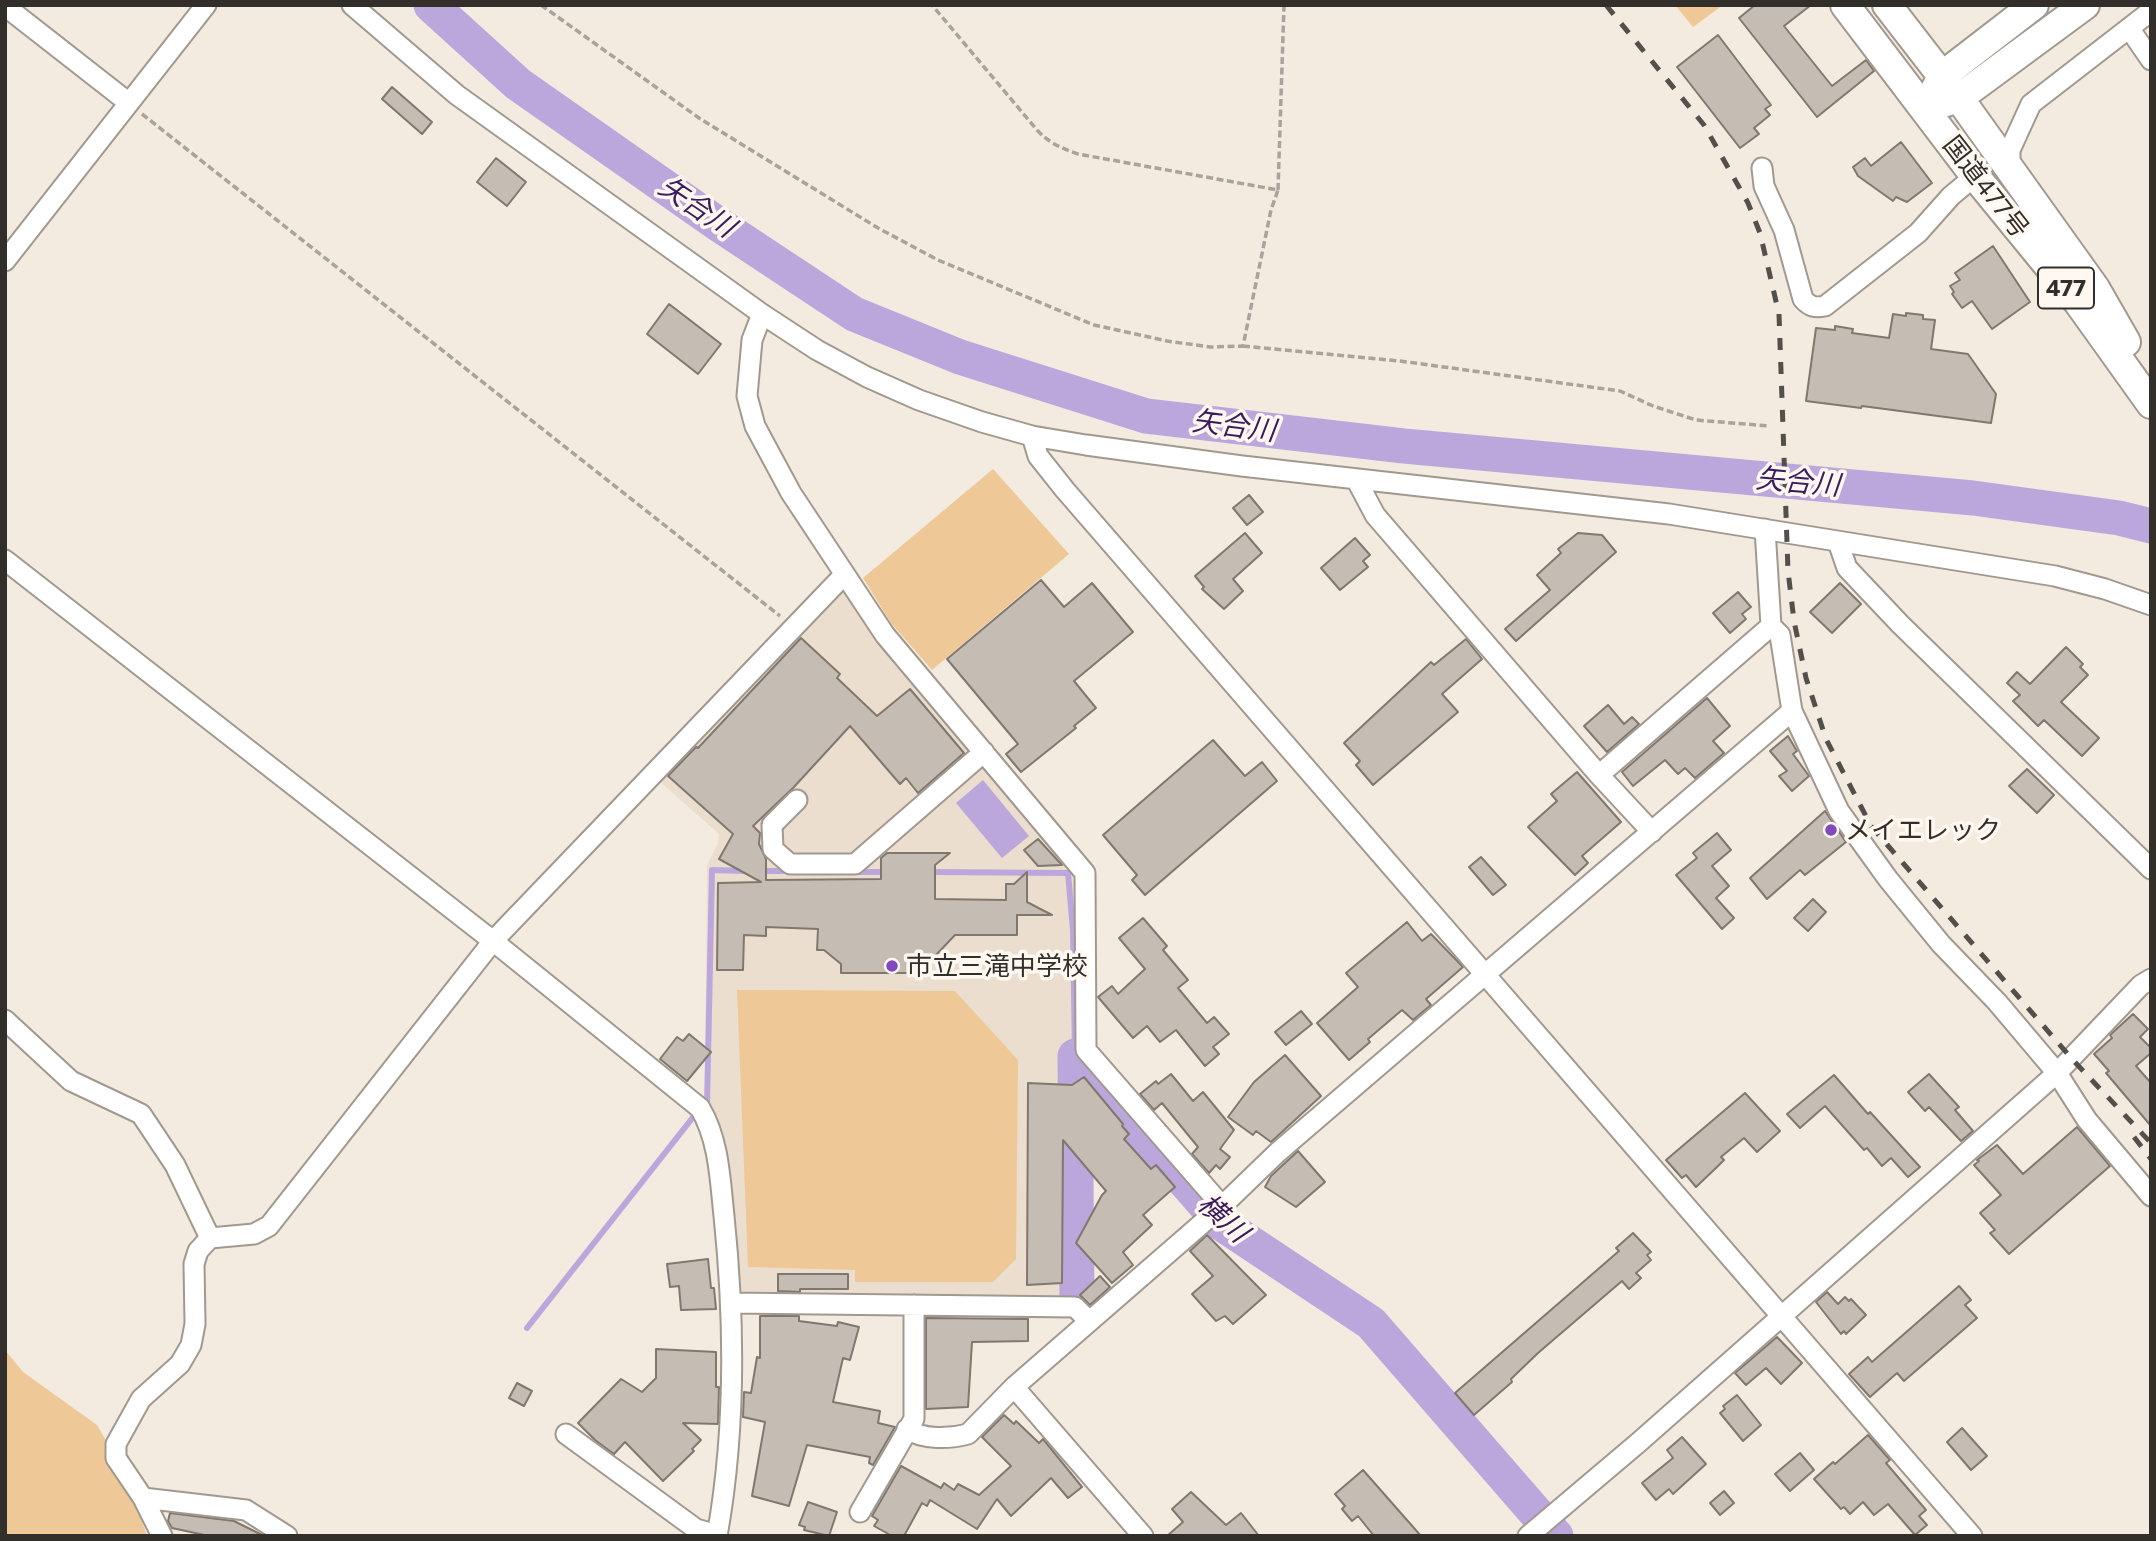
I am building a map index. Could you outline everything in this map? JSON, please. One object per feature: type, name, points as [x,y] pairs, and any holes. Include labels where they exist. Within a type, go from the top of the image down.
[{"type":"highway","name":"国道477号","points":[[1845,5],[1926,108],[1975,176],[2078,302],[2151,404]]},
{"type":"highway","name":"国道477号","points":[[1888,5],[1959,98],[2095,288],[2151,386]]},
{"type":"highway","points":[[1926,108],[1942,76],[2034,5]]},
{"type":"highway","points":[[1926,108],[1959,98],[2084,5]]},
{"type":"street","points":[[5,261],[206,5]]},
{"type":"street","points":[[352,5],[457,95],[762,314],[817,350],[888,386],[944,409],[1032,436],[1178,458],[1588,504],[1765,529],[2055,576],[2151,605]]},
{"type":"street","points":[[5,6],[129,103]]},
{"type":"street","points":[[2010,172],[2010,150],[2031,104],[2151,11]]},
{"type":"street","points":[[2129,28],[2151,60]]},
{"type":"street","points":[[1762,169],[1764,186],[1784,230],[1803,299],[1809,306],[1817,307],[1825,306],[1918,233],[1951,197],[1975,176]]},
{"type":"street","points":[[762,314],[752,340],[747,396],[764,445],[791,493],[885,635],[1085,873],[1086,1050],[1217,1210]]},
{"type":"street","points":[[1032,436],[1038,456],[1065,490],[1972,1536]]},
{"type":"street","points":[[1356,479],[1375,515],[1599,775],[1652,832]]},
{"type":"street","points":[[1765,529],[1771,626],[1780,635],[1792,711],[1839,811],[1941,944],[1997,1003],[2057,1073],[2087,1120],[2151,1196]]},
{"type":"street","points":[[1838,541],[1847,568],[2151,869]]},
{"type":"street","points":[[5,560],[493,941],[700,1108],[714,1139],[732,1303],[729,1462],[717,1536],[696,1529],[566,1434]]},
{"type":"street","points":[[162,1536],[143,1498],[116,1458],[116,1444],[141,1399],[180,1364],[191,1345],[195,1324],[194,1264],[198,1251],[210,1238],[254,1234],[269,1226],[493,941],[844,575]]},
{"type":"street","points":[[1599,775],[1771,626]]},
{"type":"street","points":[[907,1429],[914,1434],[930,1437],[968,1434],[1014,1387],[1217,1210],[1278,1152],[1792,711]]},
{"type":"street","points":[[797,800],[772,825],[773,849],[790,864],[855,864],[984,752]]},
{"type":"street","points":[[1539,1527],[1783,1317],[2057,1073],[2141,985],[2151,979]]},
{"type":"street","points":[[5,1020],[71,1081],[141,1114],[170,1157],[210,1238]]},
{"type":"street","points":[[732,1303],[1075,1307],[1088,1320]]},
{"type":"street","points":[[860,1512],[914,1419],[914,1305]]},
{"type":"street","points":[[1014,1387],[1143,1536]]},
{"type":"street","points":[[143,1498],[246,1510],[287,1536]]},
{"type":"path","points":[[541,5],[699,118],[878,228],[938,260],[1094,324],[1167,341],[1210,347],[1243,346],[1400,361],[1620,391],[1653,406],[1696,420],[1769,426]]},
{"type":"path","points":[[932,5],[1047,141],[1078,154],[1278,190]]},
{"type":"path","points":[[1243,346],[1271,211],[1278,190],[1284,5]]},
{"type":"path","points":[[129,103],[795,628]]},
{"type":"shaded area","points":[[1675,5],[1723,5],[1693,27]]},
{"type":"shaded area","points":[[993,469],[1069,554],[932,670],[891,623],[863,578]]},
{"type":"shaded area","name":"市立三滝中学校","points":[[843,590],[878,641],[1077,873],[1078,1051],[1062,1060],[1063,1302],[738,1296],[705,1106],[707,865],[718,843],[719,834],[658,780]]},
{"type":"shaded area","points":[[983,780],[1029,836],[1002,858],[956,803]]},
{"type":"shaded area","points":[[737,990],[955,991],[1018,1060],[1016,1259],[993,1282],[855,1282],[855,1270],[748,1267]]},
{"type":"shaded area","points":[[5,1350],[23,1372],[97,1425],[125,1474],[147,1536],[5,1536]]},
{"type":"building","points":[[1755,5],[1811,5],[1784,26],[1832,86],[1866,60],[1874,71],[1817,117],[1739,18]]},
{"type":"building","points":[[1718,35],[1771,105],[1765,109],[1770,115],[1754,128],[1759,134],[1740,148],[1677,67]]},
{"type":"building","points":[[392,87],[432,122],[422,134],[382,99]]},
{"type":"building","points":[[1901,142],[1932,183],[1907,202],[1896,197],[1893,201],[1858,176],[1853,167],[1865,158],[1871,166]]},
{"type":"building","points":[[496,158],[526,182],[507,206],[477,182]]},
{"type":"building","points":[[1993,246],[2030,302],[1992,329],[1972,301],[1962,308],[1950,286],[1960,280],[1955,273]]},
{"type":"building","points":[[669,304],[721,344],[698,374],[647,334]]},
{"type":"building","points":[[1906,313],[1935,320],[1931,349],[1968,354],[1996,394],[1991,423],[1806,401],[1816,328],[1835,330],[1835,326],[1853,329],[1852,333],[1889,338],[1893,314],[1906,316]]},
{"type":"building","points":[[1249,495],[1263,512],[1247,525],[1233,508]]},
{"type":"building","points":[[1245,533],[1262,553],[1233,579],[1243,591],[1224,609],[1202,589],[1204,587],[1195,576]]},
{"type":"building","points":[[1578,533],[1602,535],[1616,552],[1516,641],[1505,629],[1550,590],[1537,575],[1561,553],[1558,549]]},
{"type":"building","points":[[1355,538],[1370,555],[1363,561],[1368,567],[1340,590],[1321,568]]},
{"type":"building","points":[[1041,580],[1064,607],[1092,583],[1133,632],[1074,681],[1096,708],[1074,726],[1076,728],[1021,772],[1006,754],[1018,744],[947,659]]},
{"type":"building","points":[[1840,583],[1861,604],[1832,633],[1810,612]]},
{"type":"building","points":[[1738,592],[1751,607],[1742,614],[1746,619],[1730,633],[1713,613]]},
{"type":"building","points":[[801,638],[840,674],[837,678],[877,716],[910,689],[964,753],[918,793],[906,778],[900,784],[850,726],[793,788],[753,826],[760,833],[759,844],[766,859],[766,880],[881,879],[881,858],[887,853],[950,853],[935,865],[935,899],[1006,900],[1006,884],[1014,884],[1027,872],[1027,902],[1052,915],[1017,915],[1017,935],[955,935],[919,973],[841,973],[841,964],[824,950],[817,950],[818,929],[766,927],[766,936],[744,935],[743,970],[717,970],[718,883],[761,882],[719,859],[733,834],[668,776],[698,748]]},
{"type":"building","points":[[1466,639],[1482,659],[1442,694],[1458,712],[1373,785],[1356,765],[1360,761],[1344,743],[1431,662],[1434,665]]},
{"type":"building","points":[[2066,647],[2083,664],[2080,667],[2088,675],[2061,702],[2099,738],[2082,756],[2044,720],[2038,726],[2013,701],[2020,695],[2007,683],[2017,672],[2030,684]]},
{"type":"building","points":[[1707,698],[1730,726],[1713,741],[1724,753],[1695,778],[1685,768],[1678,774],[1665,760],[1633,786],[1622,772]]},
{"type":"building","points":[[1608,705],[1624,724],[1632,717],[1639,724],[1607,752],[1584,726]]},
{"type":"building","points":[[1788,736],[1797,751],[1793,754],[1809,776],[1792,791],[1779,776],[1787,771],[1770,751]]},
{"type":"building","points":[[1213,740],[1245,776],[1262,762],[1277,781],[1145,895],[1132,880],[1137,875],[1103,835]]},
{"type":"building","points":[[2027,769],[2054,795],[2037,813],[2009,786]]},
{"type":"building","points":[[1577,772],[1621,822],[1582,856],[1588,863],[1575,875],[1528,827],[1557,801],[1551,794]]},
{"type":"building","points":[[1825,811],[1846,842],[1805,875],[1800,870],[1767,899],[1750,878]]},
{"type":"building","points":[[1717,833],[1731,850],[1712,866],[1729,886],[1716,898],[1734,918],[1722,929],[1676,875],[1697,858],[1693,853]]},
{"type":"building","points":[[1038,839],[1062,865],[1038,866],[1024,850]]},
{"type":"building","points":[[1481,857],[1506,885],[1493,895],[1469,867]]},
{"type":"building","points":[[1813,899],[1826,912],[1808,931],[1794,918]]},
{"type":"building","points":[[1143,918],[1167,946],[1163,950],[1188,980],[1178,988],[1207,1023],[1214,1017],[1229,1034],[1213,1047],[1219,1054],[1205,1066],[1176,1030],[1160,1042],[1147,1026],[1133,1038],[1098,997],[1112,986],[1118,994],[1145,969],[1119,938]]},
{"type":"building","points":[[1407,922],[1422,941],[1431,934],[1463,967],[1426,999],[1431,1005],[1413,1020],[1402,1010],[1368,1039],[1370,1042],[1349,1060],[1317,1023],[1358,987],[1346,973]]},
{"type":"building","points":[[1301,1011],[1312,1024],[1286,1045],[1275,1032]]},
{"type":"building","points":[[2133,1014],[2148,1029],[2140,1037],[2151,1048],[2151,1053],[2136,1066],[2151,1083],[2151,1126],[2106,1073],[2109,1071],[2094,1054]]},
{"type":"building","points":[[689,1034],[711,1052],[687,1081],[660,1059],[677,1037],[683,1041]]},
{"type":"building","points":[[1285,1055],[1321,1096],[1271,1142],[1256,1131],[1253,1135],[1228,1117],[1254,1082]]},
{"type":"building","points":[[1171,1074],[1193,1101],[1203,1092],[1234,1130],[1220,1149],[1230,1157],[1220,1169],[1216,1165],[1209,1173],[1192,1154],[1198,1147],[1162,1103],[1154,1110],[1140,1094],[1156,1081],[1158,1084]]},
{"type":"building","points":[[1929,1074],[1959,1107],[1955,1110],[1973,1131],[1961,1141],[1929,1107],[1925,1111],[1908,1092]]},
{"type":"building","points":[[1834,1075],[1920,1167],[1908,1177],[1891,1158],[1882,1166],[1825,1106],[1800,1128],[1787,1114]]},
{"type":"building","points":[[1084,1077],[1123,1124],[1129,1134],[1124,1139],[1151,1169],[1156,1165],[1175,1187],[1143,1215],[1152,1225],[1123,1252],[1133,1265],[1112,1283],[1076,1243],[1106,1191],[1063,1140],[1062,1283],[1027,1285],[1028,1083],[1072,1085]]},
{"type":"building","points":[[1745,1093],[1780,1131],[1757,1152],[1744,1138],[1721,1157],[1724,1160],[1696,1187],[1686,1175],[1682,1178],[1666,1160]]},
{"type":"building","points":[[2077,1127],[2110,1166],[2009,1254],[1990,1233],[1995,1230],[1980,1213],[2001,1195],[1974,1165],[1997,1145],[2023,1174]]},
{"type":"building","points":[[1298,1151],[1325,1182],[1296,1207],[1265,1187],[1271,1176]]},
{"type":"building","points":[[1633,1233],[1651,1252],[1647,1255],[1651,1260],[1636,1273],[1641,1278],[1629,1289],[1622,1281],[1538,1353],[1511,1379],[1512,1382],[1474,1415],[1455,1393],[1619,1251],[1616,1248]]},
{"type":"building","points":[[1207,1235],[1266,1295],[1233,1324],[1225,1316],[1216,1321],[1192,1294],[1213,1276],[1190,1251]]},
{"type":"building","points":[[708,1259],[716,1309],[681,1310],[679,1286],[670,1287],[667,1264]]},
{"type":"building","points":[[778,1274],[848,1274],[848,1289],[778,1291]]},
{"type":"building","points":[[1100,1276],[1110,1287],[1090,1305],[1080,1295]]},
{"type":"building","points":[[1959,1286],[1971,1300],[1965,1305],[1977,1318],[1904,1381],[1897,1373],[1870,1397],[1849,1374],[1868,1357],[1872,1362]]},
{"type":"building","points":[[1827,1292],[1838,1304],[1845,1297],[1849,1301],[1851,1299],[1866,1315],[1846,1334],[1844,1331],[1841,1334],[1816,1302]]},
{"type":"building","points":[[760,1316],[799,1316],[799,1321],[837,1326],[838,1322],[859,1327],[850,1360],[843,1358],[833,1402],[880,1411],[878,1423],[895,1427],[873,1465],[869,1463],[870,1457],[807,1445],[789,1506],[752,1496],[765,1422],[743,1417],[744,1392],[751,1393],[757,1357],[760,1358]]},
{"type":"building","points":[[926,1318],[1028,1319],[1028,1341],[972,1342],[968,1407],[926,1409]]},
{"type":"building","points":[[1777,1337],[1802,1363],[1781,1384],[1766,1368],[1746,1385],[1735,1373]]},
{"type":"building","points":[[656,1349],[716,1352],[716,1387],[719,1387],[718,1424],[683,1423],[701,1440],[692,1449],[694,1451],[663,1481],[625,1442],[614,1454],[578,1423],[621,1379],[642,1392],[656,1378]]},
{"type":"building","points":[[517,1383],[532,1391],[524,1406],[509,1398]]},
{"type":"building","points":[[1737,1395],[1761,1425],[1743,1441],[1720,1413],[1725,1409],[1723,1406]]},
{"type":"building","points":[[1004,1415],[1014,1424],[1016,1421],[1039,1443],[1043,1439],[1082,1487],[1068,1498],[1051,1478],[1011,1516],[997,1499],[977,1529],[930,1500],[927,1506],[922,1503],[904,1536],[892,1536],[874,1526],[878,1520],[872,1516],[901,1466],[941,1488],[944,1483],[954,1490],[958,1484],[979,1495],[1011,1466],[982,1437]]},
{"type":"building","points":[[1962,1428],[1987,1456],[1971,1470],[1947,1442]]},
{"type":"building","points":[[1868,1435],[1890,1460],[1886,1463],[1926,1510],[1919,1516],[1927,1525],[1915,1535],[1888,1504],[1874,1515],[1863,1502],[1850,1514],[1844,1507],[1841,1509],[1814,1479]]},
{"type":"building","points":[[1682,1437],[1706,1464],[1673,1494],[1669,1489],[1656,1500],[1642,1483],[1673,1458],[1667,1450]]},
{"type":"building","points":[[1800,1453],[1814,1470],[1790,1491],[1775,1474]]},
{"type":"building","points":[[1363,1470],[1421,1536],[1374,1536],[1358,1516],[1352,1521],[1335,1494]]},
{"type":"building","points":[[1724,1491],[1734,1503],[1720,1515],[1710,1503]]},
{"type":"building","points":[[1191,1492],[1226,1525],[1241,1513],[1259,1536],[1167,1536],[1183,1522],[1172,1509]]},
{"type":"building","points":[[808,1502],[837,1512],[829,1536],[804,1530],[805,1527],[799,1525]]},
{"type":"building","points":[[170,1513],[234,1521],[264,1536],[209,1536],[172,1528],[168,1521]]},
{"type":"waterway","name":"矢合川","points":[[431,5],[518,84],[718,224],[854,314],[960,357],[1146,416],[1404,446],[1973,498],[2119,518],[2151,526]]},
{"type":"waterway","points":[[707,1106],[712,870],[747,871]]},
{"type":"waterway","points":[[758,871],[789,871]]},
{"type":"waterway","points":[[853,872],[887,872]]},
{"type":"waterway","points":[[930,872],[1068,873],[1073,930],[1075,1056]]},
{"type":"waterway","name":"横川","points":[[1077,1299],[1075,1056],[1222,1224],[1371,1323],[1556,1536]]},
{"type":"waterway","points":[[527,1328],[694,1116]]},
{"type":"railway","points":[[1606,5],[1704,125],[1748,203],[1760,233],[1779,314],[1788,571],[1794,621],[1806,678],[1826,739],[1871,826],[2072,1059],[2151,1143]]},
{"type":"railway","points":[[2134,1137],[2151,1159]]},
{"type":"place","name":"メイエレック","points":[[1831,830]]},
{"type":"place","name":"市立三滝中学校","points":[[892,966]]}]
